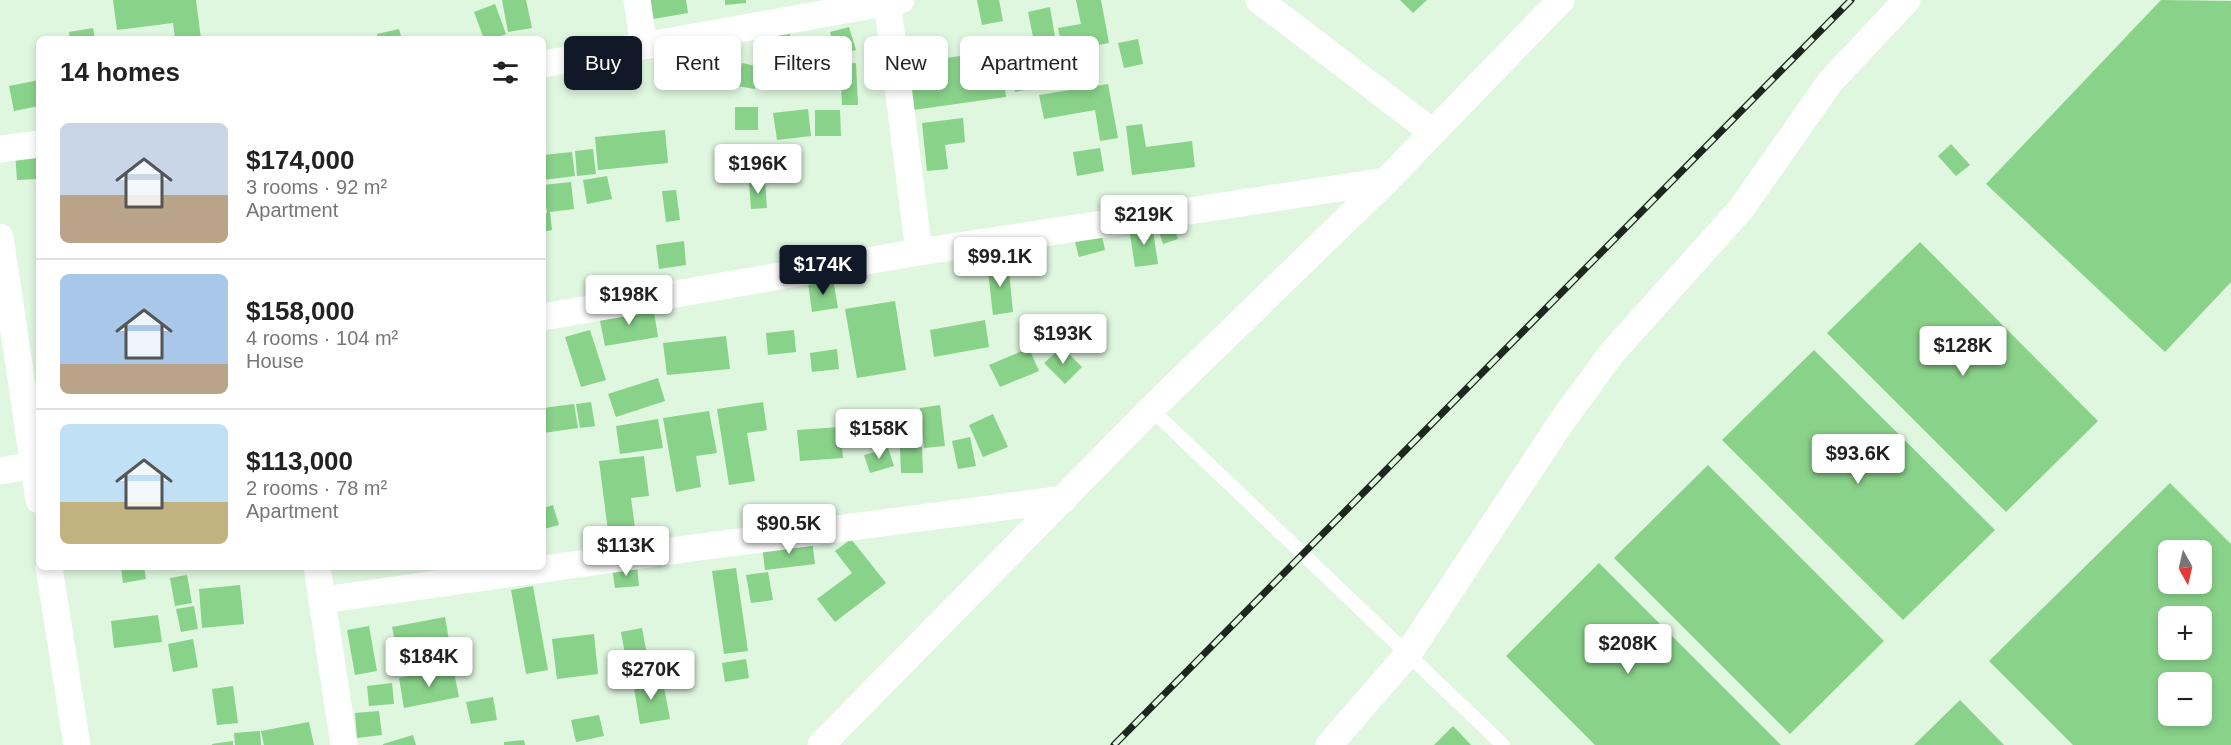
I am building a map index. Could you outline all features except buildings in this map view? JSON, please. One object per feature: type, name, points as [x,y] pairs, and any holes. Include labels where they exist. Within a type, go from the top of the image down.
[{"type":"street","points":[[637,0],[644,46]]},
{"type":"street","points":[[1259,0],[1432,132]]},
{"type":"street","points":[[821,745],[1151,410],[1386,181],[1561,0]]},
{"type":"street","points":[[1329,745],[1408,654],[1560,424],[1611,354],[1741,209],[1830,82],[1907,0]]},
{"type":"street","points":[[546,63],[892,1],[919,252]]},
{"type":"street","points":[[0,149],[36,144]]},
{"type":"street","points":[[546,316],[919,252],[1386,181]]},
{"type":"street","points":[[0,237],[36,479]]},
{"type":"street","points":[[0,471],[34,465]]},
{"type":"street","points":[[546,569],[1064,499]]},
{"type":"street","points":[[49,570],[77,745]]},
{"type":"street","points":[[318,570],[344,745]]},
{"type":"street","points":[[323,600],[536,570]]},
{"type":"lane","points":[[1151,410],[1503,745]]},
{"type":"railway","points":[[1114,745],[1851,0]]}]
